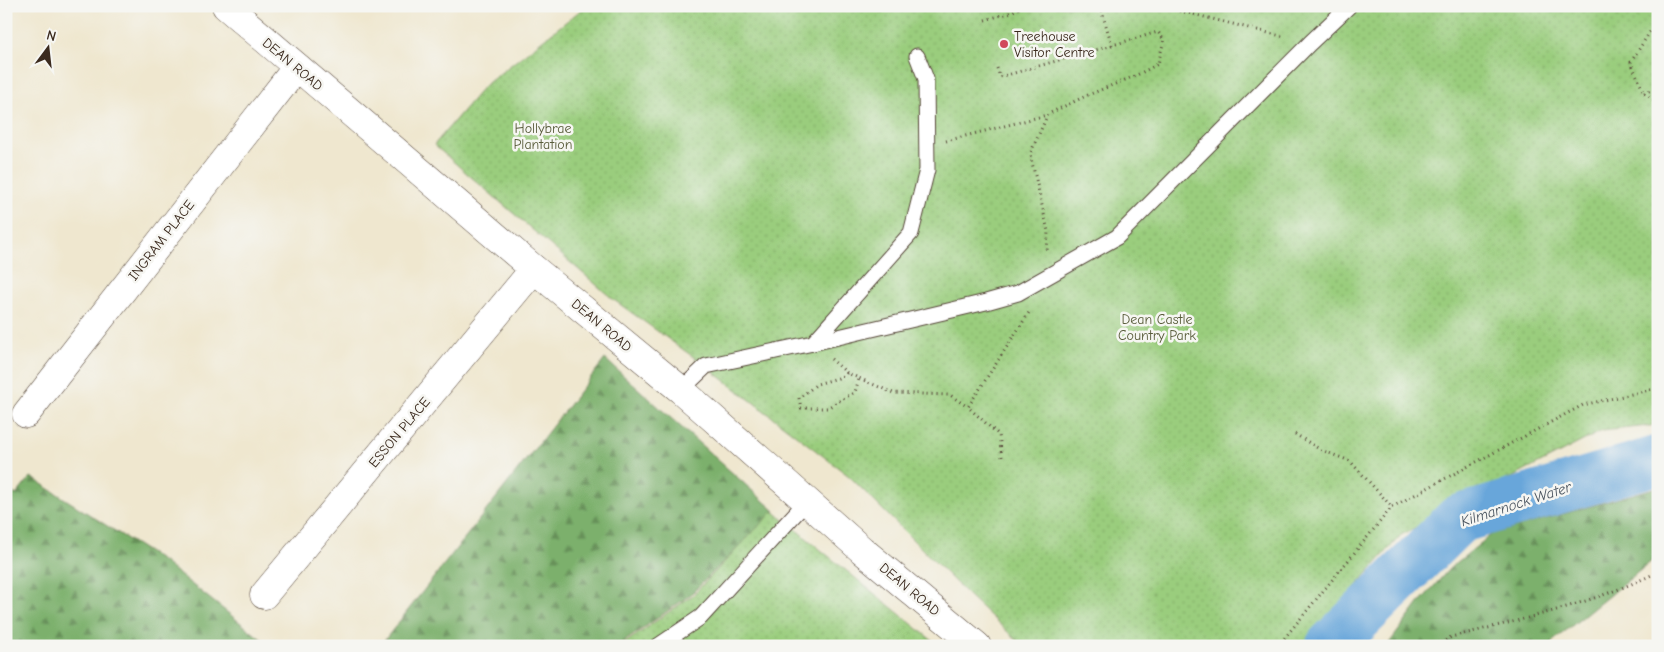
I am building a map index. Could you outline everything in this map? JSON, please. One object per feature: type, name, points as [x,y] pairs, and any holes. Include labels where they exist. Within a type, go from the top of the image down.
[{"type":"street","name":"DEAN ROAD","points":[[242,11],[297,67],[680,390],[862,550],[977,646]]},
{"type":"street","name":"INGRAM PLACE","points":[[26,414],[297,67]]},
{"type":"street","name":"ESSON PLACE","points":[[264,595],[534,268]]},
{"type":"lane","points":[[680,390],[706,366],[813,343],[1018,293],[1117,237],[1349,6]]},
{"type":"lane","points":[[813,343],[911,233],[927,170],[926,78],[917,56]]},
{"type":"lane","points":[[658,646],[701,617],[807,501]]},
{"type":"path","points":[[985,20],[1012,12],[1022,6]]},
{"type":"path","points":[[1100,6],[1112,46]]},
{"type":"path","points":[[1160,6],[1310,43]]},
{"type":"path","points":[[1658,19],[1631,62],[1644,93],[1658,104]]},
{"type":"path","points":[[926,146],[1048,114],[1135,76],[1158,64],[1164,40],[1158,32],[1000,77],[998,68]]},
{"type":"path","points":[[1644,93],[1658,87]]},
{"type":"path","points":[[968,407],[1027,318],[1045,277],[1048,231],[1030,154],[1048,114]]},
{"type":"path","points":[[859,379],[855,392],[827,408],[801,408],[800,398],[817,384],[838,378],[847,373],[893,393],[950,395],[968,407],[999,435],[1002,457]]},
{"type":"path","points":[[1278,646],[1392,507],[1583,405],[1658,388]]},
{"type":"path","points":[[1295,434],[1321,450],[1350,461],[1392,507]]},
{"type":"path","points":[[1437,646],[1450,637],[1546,614],[1636,583],[1658,572]]},
{"type":"green space","name":"Dean Castle Country Park","points":[[586,6],[1658,6],[1658,425],[1602,431],[1401,535],[1304,646],[1023,646],[967,594],[849,476],[706,366],[614,300],[434,145],[484,86]]},
{"type":"green space","points":[[605,359],[775,511],[690,595],[618,646],[380,646]]},
{"type":"green space","points":[[31,477],[162,561],[270,646],[6,646],[6,488],[16,495]]},
{"type":"green space","points":[[1658,487],[1658,556],[1547,646],[1387,646],[1420,602],[1450,568],[1492,534]]},
{"type":"green space","points":[[773,511],[939,646],[621,646],[693,595]]},
{"type":"waterway","name":"Kilmarnock Water","points":[[1330,646],[1459,519],[1658,460]]},
{"type":"place","name":"Treehouse Visitor Centre","points":[[1004,44]]},
{"type":"park label","name":"Hollybrae Plantation","points":[[543,136]]}]
